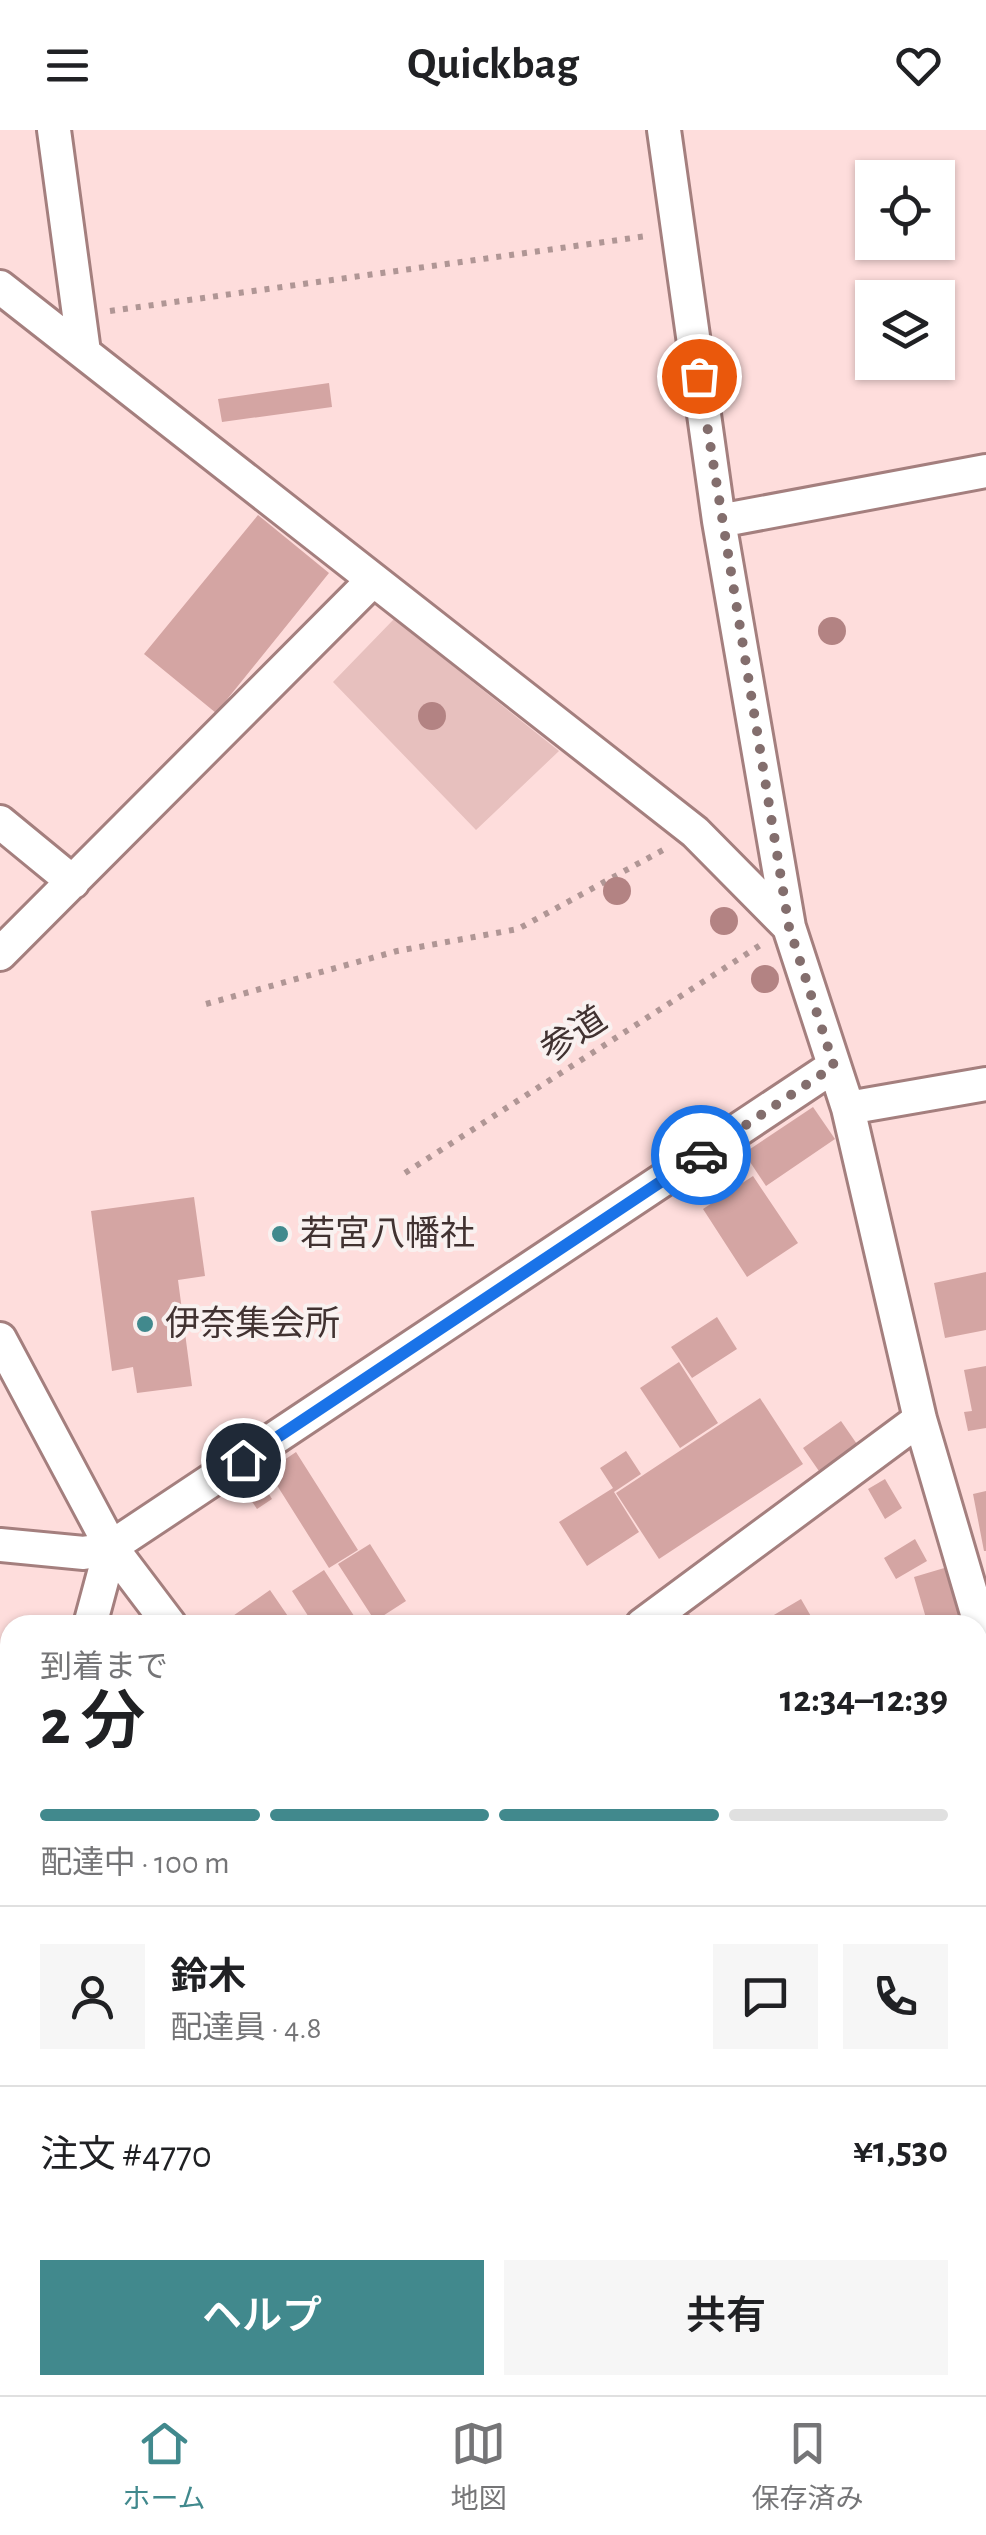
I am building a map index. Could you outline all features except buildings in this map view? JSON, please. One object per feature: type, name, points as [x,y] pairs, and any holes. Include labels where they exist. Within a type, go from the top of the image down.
[{"type":"street","points":[[54,130],[84,352]]},
{"type":"street","points":[[664,130],[779,933],[848,1108],[920,1419],[977,1615]]},
{"type":"street","points":[[0,287],[695,832],[779,933]]},
{"type":"street","points":[[719,521],[986,472]]},
{"type":"street","points":[[0,954],[373,580]]},
{"type":"street","points":[[0,822],[73,882]]},
{"type":"street","points":[[0,1545],[84,1553],[112,1547],[834,1066]]},
{"type":"street","points":[[848,1108],[986,1084]]},
{"type":"street","points":[[0,1338],[112,1547],[163,1615]]},
{"type":"street","points":[[0,1370],[30,1394]]},
{"type":"street","points":[[655,1615],[920,1419]]},
{"type":"street","points":[[93,1615],[112,1547]]},
{"type":"path","points":[[78,316],[678,232]]},
{"type":"path","points":[[206,1004],[397,951],[518,929],[695,832]]},
{"type":"path","name":"参道","points":[[405,1173],[779,933]]},
{"type":"shaded area","points":[[394,619],[559,751],[476,830],[333,682]]},
{"type":"way so far","points":[[699,376],[719,521],[789,927],[834,1066],[701,1155]]},
{"type":"place","name":"若宮八幡社","points":[[280,1234]]},
{"type":"place","name":"伊奈集会所","points":[[145,1324]]},
{"type":"route","points":[[243,1460],[701,1155]]}]
